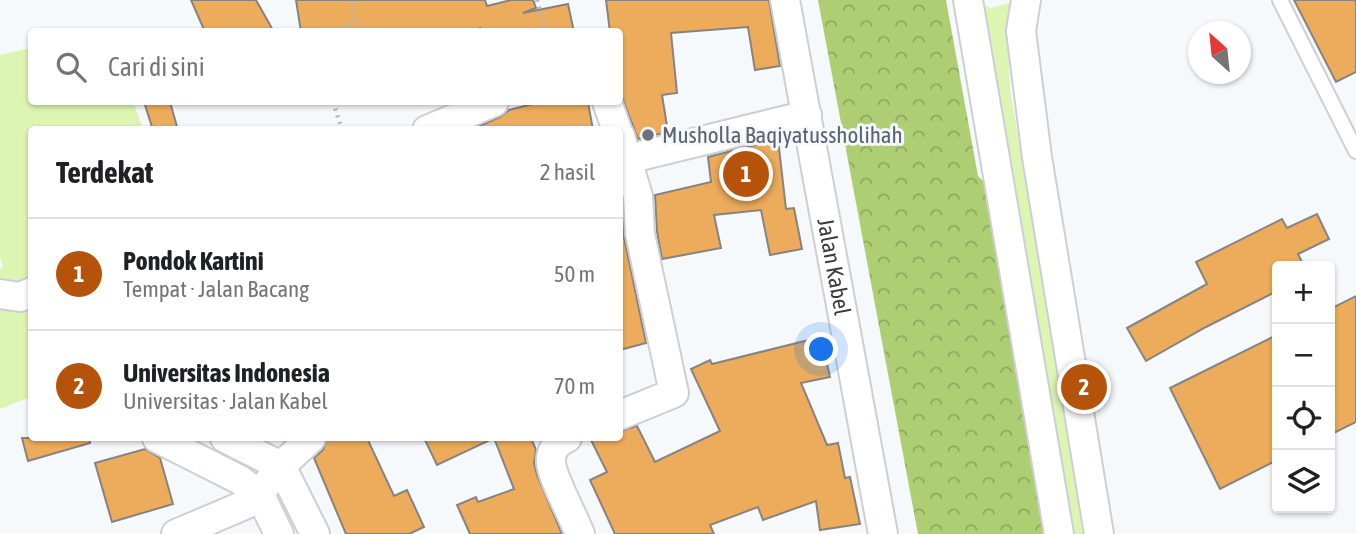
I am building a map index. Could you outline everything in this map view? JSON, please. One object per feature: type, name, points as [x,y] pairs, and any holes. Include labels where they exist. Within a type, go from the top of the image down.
[{"type":"street","name":"Jalan Kabel","points":[[785,0],[883,534]]},
{"type":"street","points":[[968,0],[1059,534]]},
{"type":"street","points":[[1026,0],[1021,31],[1037,157],[1099,534]]},
{"type":"street","points":[[437,126],[487,105]]},
{"type":"street","points":[[608,105],[616,126]]},
{"type":"street","points":[[623,414],[674,393],[640,234],[638,196],[624,147],[807,115]]},
{"type":"street","points":[[163,441],[240,480],[260,495],[279,534]]},
{"type":"street","points":[[231,441],[281,466],[315,534]]},
{"type":"street","points":[[176,534],[247,505],[260,495],[281,466],[308,441]]},
{"type":"street","points":[[559,441],[553,451],[551,466],[580,534]]},
{"type":"lane","points":[[1280,0],[1356,151]]},
{"type":"path","points":[[341,28],[357,22],[351,0]]},
{"type":"path","points":[[537,0],[545,28]]},
{"type":"path","points":[[334,105],[341,126]]},
{"type":"green space","points":[[818,0],[946,0],[978,176],[985,183],[991,206],[1045,534],[918,534]]},
{"type":"green space","points":[[1013,2],[1008,29],[1010,89],[1086,534],[1071,534],[1028,268],[978,3],[991,8]]},
{"type":"green space","points":[[28,49],[28,105],[134,105],[142,126],[28,126],[28,398],[0,409],[0,269],[3,267],[0,257],[0,55]]},
{"type":"building","points":[[191,0],[256,0],[272,28],[203,28]]},
{"type":"building","points":[[296,0],[485,0],[487,6],[511,0],[533,0],[536,8],[523,13],[568,4],[573,28],[480,28],[300,28]]},
{"type":"building","points":[[606,0],[769,0],[780,66],[755,70],[748,27],[671,33],[677,93],[662,95],[668,132],[638,139],[623,100],[623,28],[610,28]]},
{"type":"building","points":[[1294,0],[1356,0],[1356,72],[1336,82]]},
{"type":"building","points":[[145,105],[171,105],[177,126],[152,126]]},
{"type":"building","points":[[528,105],[589,105],[592,126],[480,126],[509,110]]},
{"type":"building","points":[[778,139],[786,209],[794,208],[802,249],[770,255],[761,210],[714,215],[721,248],[662,259],[655,195],[711,182],[708,157]]},
{"type":"building","points":[[1317,214],[1329,239],[1298,254],[1302,261],[1272,261],[1272,294],[1146,361],[1127,328],[1207,284],[1196,262],[1282,219],[1287,228]]},
{"type":"building","points":[[623,220],[624,237],[646,343],[623,349]]},
{"type":"building","points":[[1356,296],[1356,422],[1335,432],[1335,324],[1335,306]]},
{"type":"building","points":[[821,337],[830,377],[801,383],[827,445],[838,443],[845,478],[850,477],[860,524],[820,530],[816,501],[763,520],[758,507],[710,525],[714,534],[615,534],[590,480],[607,472],[592,441],[623,441],[623,430],[637,426],[655,462],[720,431],[691,369],[710,360],[712,364]]},
{"type":"building","points":[[1272,337],[1272,463],[1220,489],[1170,388]]},
{"type":"building","points":[[22,438],[28,438],[28,441],[90,441],[90,443],[28,461]]},
{"type":"building","points":[[326,441],[368,441],[394,496],[407,490],[424,527],[409,534],[346,534],[314,458],[323,450]]},
{"type":"building","points":[[425,441],[488,441],[437,465]]},
{"type":"building","points":[[495,441],[532,441],[536,450],[534,463],[537,475],[562,534],[470,534],[457,505],[476,497],[478,502],[514,489]]},
{"type":"building","points":[[145,449],[160,458],[173,504],[112,522],[95,463]]},
{"type":"place","name":"Musholla Baqiyatussholihah","points":[[648,135]]},
{"type":"place","name":"Pondok Kartini","points":[[746,174]]},
{"type":"place","name":"Universitas Indonesia","points":[[1084,387]]}]
